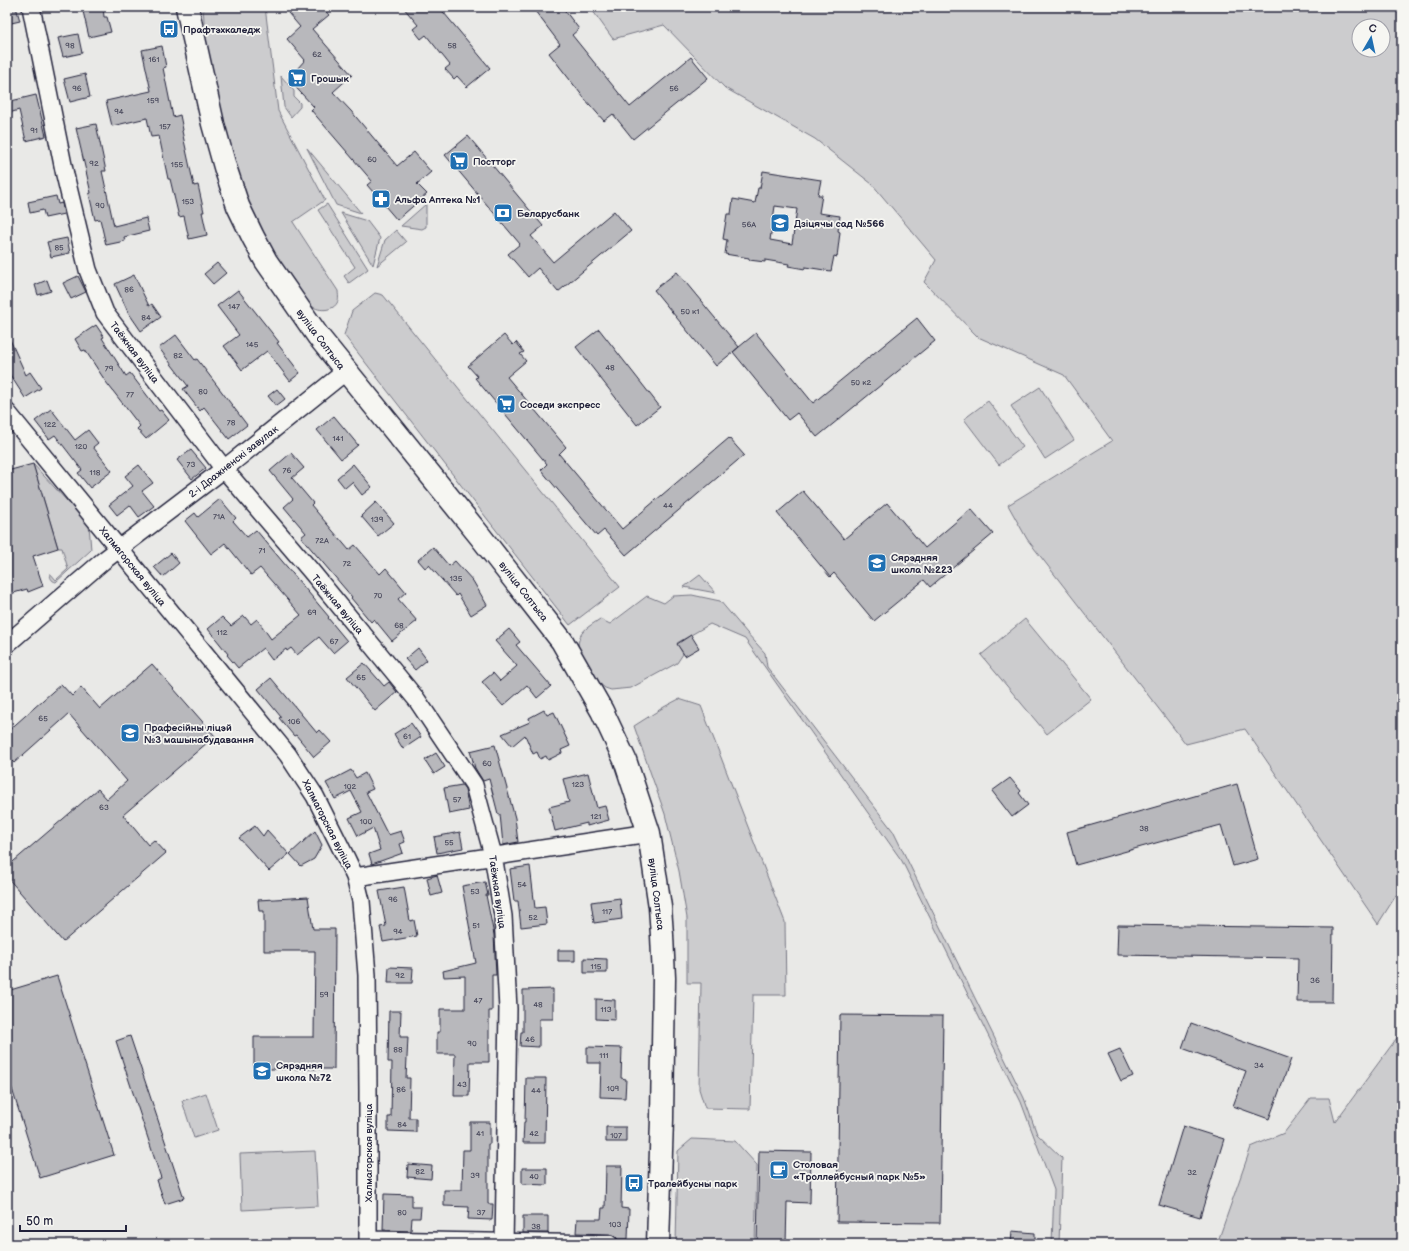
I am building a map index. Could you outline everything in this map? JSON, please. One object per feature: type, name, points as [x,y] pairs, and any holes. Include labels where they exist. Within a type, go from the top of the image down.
[{"type":"main road","name":"вуліца Солтыса","points":[[187,7],[224,167],[238,206],[266,261],[288,295],[318,336],[475,530],[562,641],[602,711],[625,760],[649,833],[660,907],[664,978],[658,1244]]},
{"type":"street","name":"Таёжная вуліца","points":[[31,7],[66,175],[88,270],[105,312],[224,469],[306,565],[417,700],[474,785],[493,855],[503,916],[508,1009],[504,1243]]},
{"type":"street","name":"2-і Дражненскі завулак","points":[[7,644],[119,548],[224,469],[346,371]]},
{"type":"street","name":"Халмагорская вуліца","points":[[7,412],[288,755],[315,796],[354,877],[361,901],[367,975],[368,1242]]},
{"type":"street","points":[[354,877],[493,855],[649,833]]},
{"type":"street","points":[[368,1242],[609,1244]]},
{"type":"shaded area","points":[[203,7],[265,7],[278,111],[325,200],[293,222],[338,291],[338,301],[336,305],[329,309],[325,310],[312,307],[309,304],[275,258],[253,214],[235,165],[206,48]]},
{"type":"shaded area","points":[[590,7],[1402,7],[1402,886],[1378,924],[1245,729],[1186,744],[1027,539],[1008,505],[1112,441],[1064,375],[978,337],[924,282],[936,260],[872,184],[815,139],[725,88],[664,25],[613,39]]},
{"type":"shaded area","points":[[281,76],[294,91],[294,97],[300,103],[300,107],[291,117],[284,107]]},
{"type":"shaded area","points":[[307,148],[361,213],[336,205]]},
{"type":"shaded area","points":[[327,204],[368,269],[349,283],[344,276],[355,267],[318,210]]},
{"type":"shaded area","points":[[426,204],[426,227],[422,229],[401,226]]},
{"type":"shaded area","points":[[341,213],[367,221],[380,238],[373,265]]},
{"type":"shaded area","points":[[396,230],[406,242],[377,266],[385,240]]},
{"type":"shaded area","points":[[375,293],[383,295],[620,587],[570,625],[344,335],[352,311]]},
{"type":"shaded area","points":[[1040,387],[1074,440],[1045,459],[1011,406]]},
{"type":"shaded area","points":[[988,401],[1023,447],[999,465],[964,419]]},
{"type":"shaded area","points":[[33,464],[89,525],[91,550],[56,582],[51,579],[50,573],[56,580],[68,569],[62,548],[58,548]]},
{"type":"shaded area","points":[[700,575],[716,593],[684,587]]},
{"type":"shaded area","points":[[692,595],[720,601],[765,653],[767,667],[893,831],[1024,1098],[1037,1134],[1062,1158],[1059,1244],[1052,1244],[1054,1190],[1021,1102],[902,861],[745,639],[710,624],[677,643],[683,654],[677,663],[631,688],[611,690],[600,684],[578,648],[578,642],[584,630],[600,619],[610,624],[647,596],[664,603],[673,596]]},
{"type":"shaded area","points":[[1025,619],[1091,699],[1047,734],[981,655]]},
{"type":"shaded area","points":[[679,699],[701,706],[785,922],[786,995],[753,995],[750,1109],[705,1108],[699,1089],[701,983],[687,983],[687,918],[679,871],[665,814],[634,726]]},
{"type":"shaded area","points":[[1402,1031],[1402,1244],[1217,1244],[1251,1147],[1284,1133],[1311,1098],[1329,1098],[1335,1122]]},
{"type":"shaded area","points":[[206,1093],[218,1130],[194,1138],[182,1101]]},
{"type":"shaded area","points":[[692,1139],[735,1141],[757,1165],[755,1244],[676,1244],[678,1151]]},
{"type":"shaded area","points":[[315,1151],[318,1206],[242,1210],[240,1154]]},
{"type":"building","points":[[7,7],[16,7],[20,21],[7,24]]},
{"type":"building","points":[[82,7],[103,7],[104,17],[107,17],[111,32],[89,37]]},
{"type":"building","points":[[283,7],[322,7],[329,15],[312,29],[352,75],[333,92],[397,166],[414,152],[431,172],[417,184],[427,194],[397,220],[367,185],[372,181],[311,110],[314,107],[288,79],[305,60],[287,39],[300,27]]},
{"type":"building","points":[[403,7],[439,7],[490,68],[467,87],[457,76],[454,79],[445,69],[450,65],[426,35],[421,39],[413,29],[418,25]]},
{"type":"building","points":[[532,7],[562,7],[579,29],[572,35],[630,107],[691,57],[708,78],[633,139],[613,114],[604,121],[549,53],[560,44]]},
{"type":"building","points":[[78,34],[82,53],[63,57],[58,38]]},
{"type":"building","points":[[162,46],[166,67],[163,68],[173,117],[180,115],[194,186],[198,185],[204,212],[202,212],[207,235],[189,239],[184,216],[179,217],[170,179],[168,179],[159,136],[151,137],[147,118],[112,126],[106,101],[151,91],[142,50]]},
{"type":"building","points":[[85,74],[90,97],[70,102],[64,79]]},
{"type":"building","points":[[36,95],[46,136],[26,141],[19,110],[9,113],[7,102]]},
{"type":"building","points":[[96,124],[106,171],[102,171],[114,226],[146,218],[149,231],[124,237],[125,241],[106,245],[100,219],[95,220],[89,194],[91,193],[76,128]]},
{"type":"building","points":[[468,136],[543,226],[531,236],[553,262],[614,211],[631,231],[558,292],[538,268],[528,277],[508,254],[520,244],[445,155]]},
{"type":"building","points":[[763,171],[821,180],[818,195],[822,195],[819,213],[840,216],[837,257],[834,256],[831,271],[805,267],[805,269],[788,266],[789,264],[765,260],[765,262],[749,260],[749,258],[725,254],[727,240],[723,239],[727,214],[731,214],[733,199],[755,203],[758,188],[760,188]],"holes":[[[775,206],[797,209],[792,244],[770,240]]]},
{"type":"building","points":[[56,196],[58,204],[62,203],[64,214],[45,218],[43,210],[30,213],[28,202]]},
{"type":"building","points":[[67,238],[70,253],[51,257],[47,242]]},
{"type":"building","points":[[217,263],[226,273],[213,284],[204,274]]},
{"type":"building","points":[[677,272],[739,347],[716,366],[654,290]]},
{"type":"building","points":[[134,275],[149,306],[152,304],[161,317],[141,331],[128,312],[115,284]]},
{"type":"building","points":[[78,276],[86,292],[71,299],[63,283]]},
{"type":"building","points":[[47,280],[51,291],[38,295],[35,285]]},
{"type":"building","points":[[238,290],[279,342],[277,343],[300,373],[290,381],[267,351],[242,370],[224,346],[239,335],[217,306]]},
{"type":"building","points":[[917,318],[935,341],[817,437],[797,413],[788,420],[733,352],[756,333],[813,403]]},
{"type":"building","points":[[96,325],[104,337],[102,338],[126,376],[130,373],[159,411],[161,410],[169,420],[146,439],[137,429],[140,426],[106,382],[85,350],[82,351],[75,339]]},
{"type":"building","points":[[599,329],[660,407],[637,425],[576,347]]},
{"type":"building","points":[[7,333],[26,375],[30,372],[41,388],[25,398],[7,370]]},
{"type":"building","points":[[176,335],[195,360],[197,359],[247,425],[229,439],[204,407],[200,411],[183,389],[188,386],[159,348]]},
{"type":"building","points":[[504,335],[513,345],[516,342],[524,352],[520,354],[526,361],[507,377],[566,447],[559,454],[622,529],[729,438],[744,455],[626,555],[604,530],[597,536],[541,470],[547,464],[475,378],[478,377],[468,366]]},
{"type":"building","points":[[277,389],[285,399],[276,406],[268,396]]},
{"type":"building","points":[[51,409],[75,440],[88,430],[98,443],[93,447],[112,471],[90,488],[78,473],[82,470],[55,435],[49,439],[35,421]]},
{"type":"building","points":[[334,416],[358,445],[341,459],[317,430]]},
{"type":"building","points":[[191,450],[206,468],[192,479],[177,460]]},
{"type":"building","points":[[291,453],[304,468],[292,478],[313,503],[311,505],[349,550],[355,545],[380,574],[386,568],[406,592],[398,599],[417,621],[392,641],[374,619],[371,622],[351,598],[352,597],[301,537],[306,533],[284,507],[293,499],[270,471]]},
{"type":"building","points":[[33,464],[58,548],[33,556],[43,586],[28,592],[27,589],[7,595],[7,471]]},
{"type":"building","points":[[353,464],[372,487],[362,495],[352,482],[345,488],[337,478]]},
{"type":"building","points":[[139,465],[153,483],[142,491],[154,506],[139,517],[130,505],[117,515],[109,505],[133,486],[125,476]]},
{"type":"building","points":[[803,491],[844,539],[887,503],[925,548],[971,509],[993,534],[930,587],[924,580],[874,621],[834,573],[830,577],[777,513]]},
{"type":"building","points":[[220,499],[236,518],[233,521],[247,537],[256,530],[329,617],[328,618],[347,641],[333,653],[319,637],[297,655],[291,648],[287,651],[286,649],[272,660],[263,648],[238,668],[227,655],[228,654],[208,629],[222,617],[231,626],[244,616],[251,624],[257,619],[271,639],[301,615],[260,568],[251,575],[225,543],[211,554],[185,521],[195,513],[198,517]]},
{"type":"building","points":[[376,502],[394,523],[378,536],[361,516]]},
{"type":"building","points":[[433,547],[449,566],[455,561],[473,581],[487,605],[471,615],[458,594],[456,596],[429,565],[425,568],[418,560]]},
{"type":"building","points":[[171,553],[179,563],[163,577],[154,567]]},
{"type":"building","points":[[509,629],[520,642],[516,645],[551,686],[537,698],[527,685],[503,706],[482,682],[493,673],[500,681],[517,666],[495,641]]},
{"type":"building","points":[[691,635],[699,648],[685,656],[677,644]]},
{"type":"building","points":[[418,648],[427,660],[415,670],[405,659]]},
{"type":"building","points":[[364,663],[384,686],[389,682],[397,692],[375,711],[347,677]]},
{"type":"building","points":[[152,664],[215,736],[123,815],[148,845],[154,840],[166,853],[63,942],[7,877],[7,867],[98,789],[107,799],[127,781],[69,714],[14,763],[7,756],[7,732],[61,684],[72,696],[81,687],[100,709]]},
{"type":"building","points":[[271,678],[317,733],[320,730],[331,742],[314,757],[296,735],[294,736],[279,718],[281,717],[258,689]]},
{"type":"building","points":[[544,710],[547,715],[554,712],[570,746],[561,750],[562,753],[548,760],[546,756],[540,759],[537,752],[533,754],[525,735],[512,746],[502,734],[530,722],[529,718]]},
{"type":"building","points":[[411,723],[421,737],[403,749],[394,734]]},
{"type":"building","points":[[495,745],[515,818],[518,842],[503,845],[500,814],[498,814],[489,779],[483,781],[475,768],[470,751]]},
{"type":"building","points":[[436,753],[445,767],[434,774],[425,760]]},
{"type":"building","points":[[351,770],[356,778],[365,773],[373,789],[366,792],[388,835],[401,831],[405,842],[400,844],[403,853],[372,864],[369,854],[380,850],[373,828],[358,836],[349,818],[362,812],[351,791],[335,799],[326,783]]},
{"type":"building","points":[[588,773],[597,808],[605,806],[609,820],[587,826],[587,823],[555,831],[549,807],[569,802],[563,779]]},
{"type":"building","points":[[1010,778],[1021,791],[1019,793],[1028,805],[1012,817],[992,791]]},
{"type":"building","points":[[1237,784],[1258,859],[1233,866],[1221,825],[1076,865],[1067,832]]},
{"type":"building","points":[[462,785],[465,789],[469,810],[449,814],[444,788]]},
{"type":"building","points":[[255,826],[263,836],[267,830],[289,854],[269,871],[239,838]]},
{"type":"building","points":[[315,831],[322,845],[314,859],[301,866],[290,854]]},
{"type":"building","points":[[460,832],[463,848],[437,853],[434,837]]},
{"type":"building","points":[[530,866],[535,908],[545,907],[547,924],[521,927],[518,901],[514,901],[510,869]]},
{"type":"building","points":[[437,875],[442,893],[431,896],[427,878]]},
{"type":"building","points":[[485,882],[494,935],[496,975],[492,975],[492,1011],[489,1011],[489,1062],[470,1062],[469,1096],[454,1096],[455,1054],[437,1054],[437,1032],[440,1032],[440,1009],[465,1009],[465,976],[444,977],[443,971],[476,963],[462,886]]},
{"type":"building","points":[[404,887],[410,921],[414,920],[417,936],[383,942],[380,927],[386,926],[379,891]]},
{"type":"building","points":[[308,897],[313,929],[335,929],[334,1069],[254,1069],[254,1037],[314,1037],[315,951],[264,951],[264,911],[259,911],[258,900]]},
{"type":"building","points":[[620,898],[622,919],[594,923],[591,902]]},
{"type":"building","points":[[1118,925],[1333,928],[1332,1002],[1297,1002],[1298,958],[1117,955]]},
{"type":"building","points":[[558,950],[575,950],[575,961],[558,961]]},
{"type":"building","points":[[584,958],[607,959],[607,973],[584,973]]},
{"type":"building","points":[[389,967],[413,968],[412,983],[388,983]]},
{"type":"building","points":[[57,976],[114,1155],[40,1178],[7,1073],[7,991]]},
{"type":"building","points":[[553,989],[553,1019],[539,1019],[539,1047],[520,1046],[521,1032],[523,1032],[523,990]]},
{"type":"building","points":[[596,999],[615,1000],[615,1020],[596,1019]]},
{"type":"building","points":[[389,1011],[401,1011],[400,1037],[408,1037],[406,1078],[410,1078],[409,1118],[416,1118],[416,1132],[388,1131],[388,1117],[391,1117],[392,1062],[388,1062]]},
{"type":"building","points":[[840,1015],[943,1016],[940,1223],[837,1222]]},
{"type":"building","points":[[1191,1023],[1291,1059],[1269,1119],[1233,1106],[1246,1071],[1182,1048]]},
{"type":"building","points":[[130,1036],[184,1198],[165,1204],[157,1180],[161,1178],[116,1041]]},
{"type":"building","points":[[587,1047],[622,1048],[621,1078],[626,1079],[625,1098],[600,1097],[601,1063],[587,1063]]},
{"type":"building","points":[[1120,1049],[1133,1076],[1121,1081],[1108,1054]]},
{"type":"building","points":[[526,1078],[546,1078],[545,1143],[523,1143]]},
{"type":"building","points":[[470,1122],[490,1122],[490,1144],[488,1144],[488,1204],[493,1204],[492,1220],[468,1219],[469,1207],[444,1206],[444,1190],[462,1190],[463,1150],[470,1150]]},
{"type":"building","points":[[1183,1126],[1224,1139],[1200,1217],[1159,1205]]},
{"type":"building","points":[[606,1127],[626,1127],[626,1142],[606,1142]]},
{"type":"building","points":[[759,1151],[811,1152],[810,1203],[787,1202],[786,1244],[757,1244]]},
{"type":"building","points":[[408,1164],[432,1166],[431,1179],[407,1177]]},
{"type":"building","points":[[606,1166],[622,1166],[621,1208],[629,1209],[628,1239],[618,1239],[614,1235],[609,1234],[576,1233],[577,1219],[601,1219],[602,1208],[605,1208]]},
{"type":"building","points":[[522,1168],[547,1168],[547,1185],[522,1184]]},
{"type":"building","points":[[384,1194],[412,1195],[412,1207],[421,1207],[420,1218],[412,1218],[411,1231],[383,1230]]},
{"type":"building","points":[[523,1216],[548,1216],[548,1233],[523,1233]]},
{"type":"building","points":[[1012,1231],[1035,1233],[1035,1244],[1011,1244]]},
{"type":"place","name":"Прафтэхкаледж","points":[[169,29]]},
{"type":"place","name":"Грошык","points":[[297,78]]},
{"type":"place","name":"Постторг","points":[[459,161]]},
{"type":"place","name":"Альфа Аптека №1","points":[[381,199]]},
{"type":"place","name":"Беларусбанк","points":[[503,213]]},
{"type":"place","name":"Дзіцячы сад №566","points":[[780,223]]},
{"type":"place","name":"Соседи экспресс","points":[[506,404]]},
{"type":"place","name":"Сярэдняя школа №223","points":[[877,563]]},
{"type":"place","name":"Прафесійны ліцэй №3 машынабудавання","points":[[130,733]]},
{"type":"place","name":"Сярэдняя школа №72","points":[[262,1071]]},
{"type":"place","name":"Столовая «Троллейбусный парк №5»","points":[[779,1170]]},
{"type":"place","name":"Тралейбусны парк","points":[[634,1183]]}]
